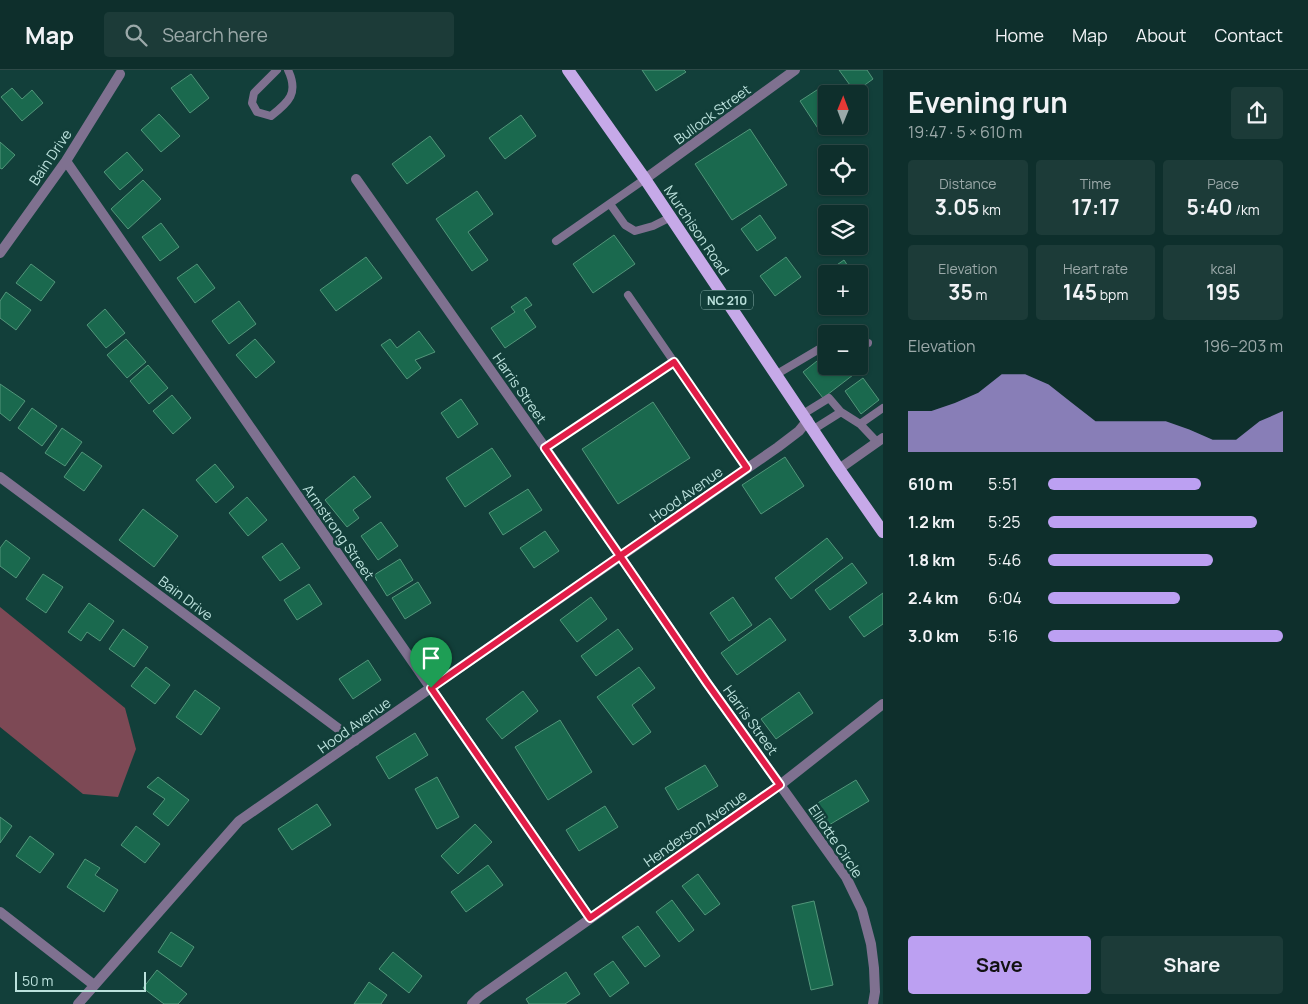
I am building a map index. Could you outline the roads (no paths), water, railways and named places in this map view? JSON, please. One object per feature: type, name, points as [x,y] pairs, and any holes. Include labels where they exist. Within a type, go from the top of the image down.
[{"type":"main road","name":"Murchison Road","points":[[568,70],[646,179],[883,532]]},
{"type":"street","name":"Bullock Street","points":[[646,179],[795,70]]},
{"type":"street","name":"Bain Drive","points":[[0,253],[66,161],[120,74]]},
{"type":"street","name":"Armstrong Street","points":[[66,161],[590,918]]},
{"type":"street","name":"Harris Street","points":[[356,179],[780,785]]},
{"type":"street","name":"Hood Avenue","points":[[94,985],[238,821],[747,468],[799,431],[808,421]]},
{"type":"street","points":[[840,469],[880,440]]},
{"type":"street","name":"Bain Drive","points":[[0,478],[355,741]]},
{"type":"street","name":"Henderson Avenue","points":[[472,1004],[479,997],[590,918],[780,785],[883,704]]},
{"type":"street","name":"Elliotte Circle","points":[[780,785],[846,877],[862,910],[872,952],[874,1004]]},
{"type":"street","points":[[0,912],[94,985],[78,1004]]},
{"type":"lane","points":[[277,70],[254,93],[252,103],[257,112],[271,116],[286,103],[293,89],[288,70]]},
{"type":"lane","points":[[556,241],[646,179]]},
{"type":"lane","points":[[610,204],[625,225],[636,231],[671,217]]},
{"type":"lane","points":[[628,295],[747,468]]},
{"type":"lane","points":[[776,374],[818,350]]},
{"type":"lane","points":[[545,448],[674,362]]},
{"type":"lane","points":[[808,421],[829,398],[841,412],[880,440]]},
{"type":"lane","points":[[860,424],[883,408]]},
{"type":"lane","points":[[808,421],[841,412]]}]
